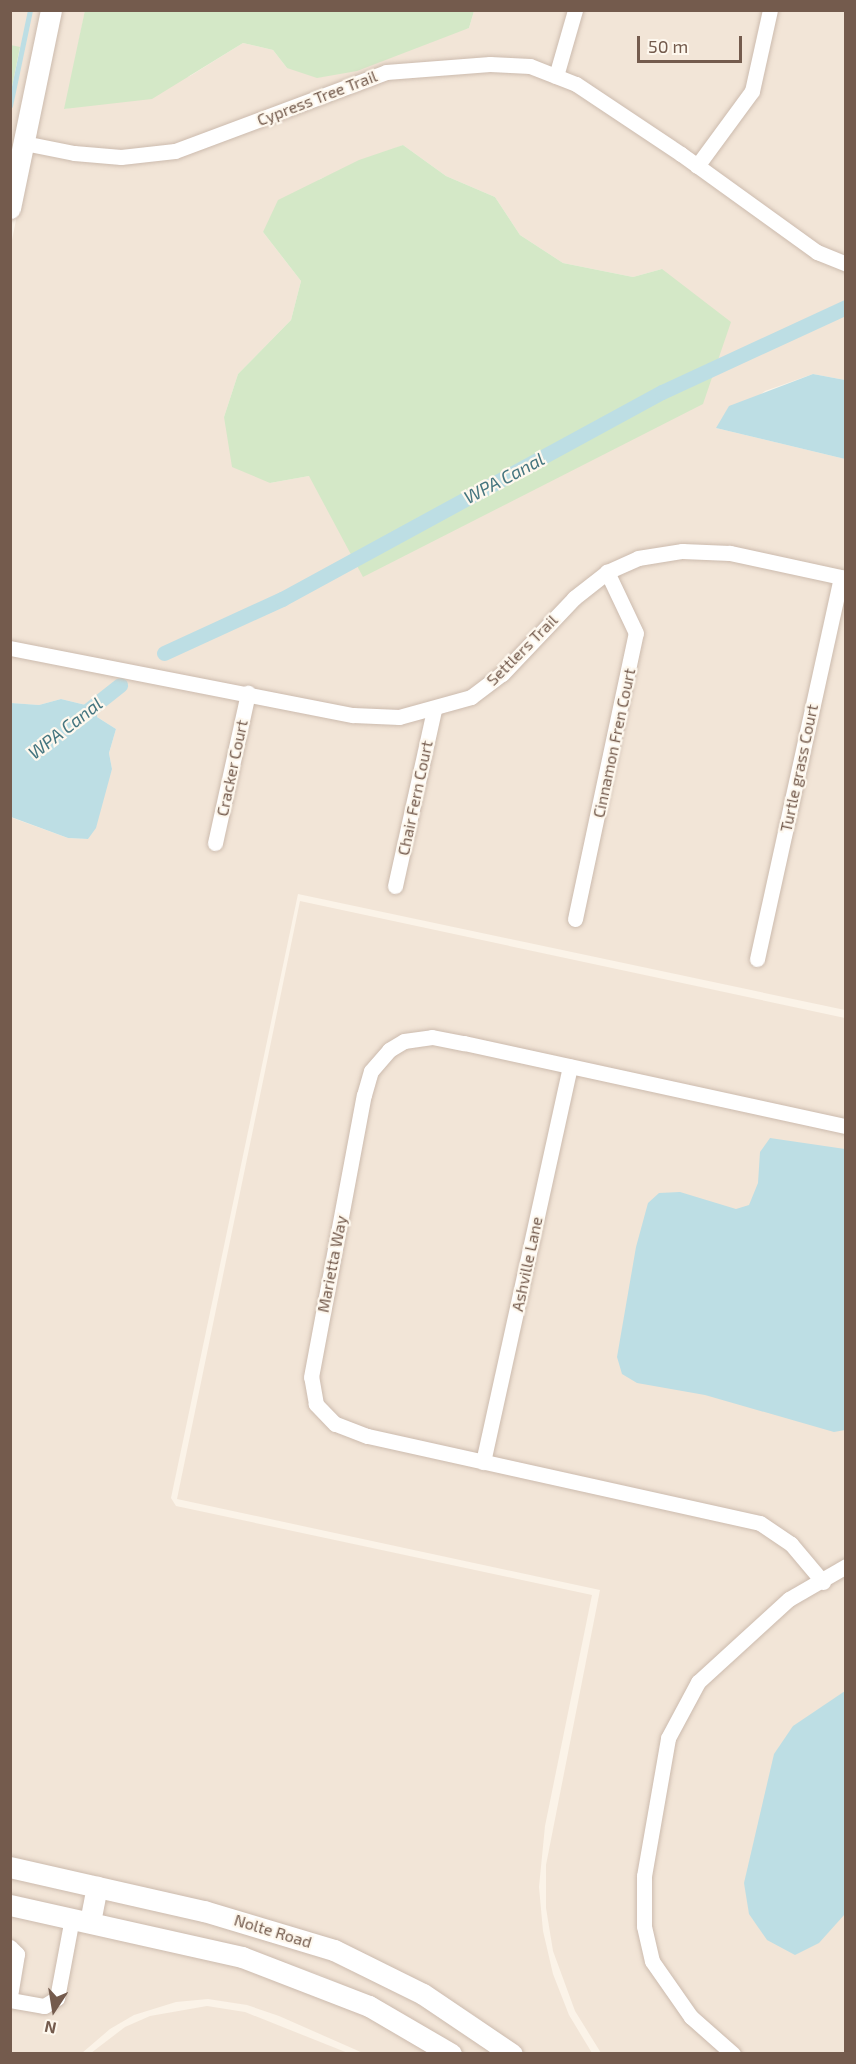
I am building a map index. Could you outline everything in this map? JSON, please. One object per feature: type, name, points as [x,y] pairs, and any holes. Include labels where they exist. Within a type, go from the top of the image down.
[{"type":"street","points":[[10,208],[51,10]]},
{"type":"street","points":[[556,76],[574,10]]},
{"type":"street","points":[[697,165],[752,91],[770,10]]},
{"type":"street","name":"Cypress Tree Trail","points":[[24,143],[74,153],[121,157],[164,152],[386,72],[490,63],[530,66],[576,84],[697,165],[817,252],[846,264]]},
{"type":"street","name":"Settlers Trail","points":[[10,648],[248,693],[353,716],[399,717],[434,710],[471,697],[502,674],[574,598],[607,573],[638,558],[682,551],[730,553],[843,577]]},
{"type":"street","name":"Cinnamon Fren Court","points":[[575,919],[636,633],[607,573]]},
{"type":"street","name":"Turtle grass Court","points":[[757,959],[843,577]]},
{"type":"street","name":"Cracker Court","points":[[215,843],[248,693]]},
{"type":"street","name":"Chair Fern Court","points":[[395,886],[434,710]]},
{"type":"street","name":"Marietta Way","points":[[823,1582],[791,1544],[760,1523],[367,1436],[335,1424],[316,1404],[311,1377],[364,1095],[371,1071],[389,1050],[404,1041],[432,1037],[846,1126]]},
{"type":"street","name":"Ashville Lane","points":[[483,1462],[570,1066]]},
{"type":"street","points":[[733,2054],[691,2017],[652,1961],[644,1926],[644,1876],[668,1738],[698,1682],[789,1599],[823,1582],[846,1566]]},
{"type":"street","name":"Nolte Road","points":[[10,1867],[236,1919],[334,1950],[423,1994],[512,2054]]},
{"type":"street","points":[[10,1947],[17,1954],[10,1998],[44,2006],[57,1998],[81,1920],[97,1887]]},
{"type":"street","name":"Nolte Road","points":[[10,1905],[242,1957],[319,1983],[369,2006],[451,2054]]},
{"type":"shaded area","points":[[11,11],[43,11],[11,173],[11,92],[20,48],[11,45]]},
{"type":"shaded area","points":[[58,11],[85,11],[65,109],[190,76],[243,43],[273,50],[287,68],[469,28],[474,11],[845,11],[845,380],[813,374],[765,391],[716,428],[845,459],[845,1010],[298,894],[171,1498],[176,1506],[592,1595],[545,1826],[539,1887],[543,1931],[553,1974],[569,2015],[592,2053],[525,2053],[474,2015],[426,1986],[11,1859],[10,817],[68,838],[88,839],[112,769],[109,753],[116,729],[97,717],[98,708],[61,699],[39,705],[11,703],[11,245]],"holes":[[[403,145],[446,176],[495,197],[520,235],[563,263],[633,277],[662,269],[309,476],[270,483],[224,417],[238,374],[291,320],[301,281],[263,232],[320,179]]]},
{"type":"shaded area","points":[[300,901],[845,1018],[845,2053],[601,2053],[575,2011],[553,1951],[546,1908],[546,1865],[600,1590],[177,1499]]},
{"type":"shaded area","points":[[11,1876],[89,1894],[84,1913],[11,1897]]},
{"type":"shaded area","points":[[103,1897],[202,1919],[331,1958],[419,2001],[498,2053],[464,2053],[373,1999],[321,1975],[243,1949],[98,1916]]},
{"type":"shaded area","points":[[11,1913],[240,1965],[366,2013],[435,2053],[363,2053],[279,2016],[247,2005],[208,1999],[176,2002],[134,2015],[110,2029],[82,2053],[11,2054]]},
{"type":"shaded area","points":[[207,2006],[245,2012],[348,2053],[91,2053],[125,2027],[150,2016]]},
{"type":"green space","points":[[85,10],[474,11],[469,28],[357,71],[317,78],[287,68],[273,50],[243,43],[152,99],[64,109]]},
{"type":"green space","points":[[10,45],[20,47],[11,92]]},
{"type":"green space","points":[[403,145],[446,176],[495,197],[520,235],[563,263],[633,277],[662,269],[731,322],[703,404],[363,577],[309,476],[270,483],[232,467],[224,417],[238,374],[291,320],[301,281],[263,232],[278,200],[359,160]]},
{"type":"water","points":[[813,374],[845,380],[845,459],[716,428],[729,406]]},
{"type":"water","points":[[61,699],[98,708],[97,717],[116,729],[109,753],[112,769],[96,828],[88,839],[68,838],[11,817],[11,703],[39,705]]},
{"type":"water","points":[[770,1138],[845,1149],[845,1430],[834,1432],[705,1395],[637,1383],[622,1374],[617,1357],[636,1247],[648,1203],[659,1193],[680,1192],[736,1209],[749,1205],[758,1183],[760,1152]]},
{"type":"water","points":[[845,1691],[845,1914],[819,1943],[795,1955],[767,1940],[749,1914],[744,1883],[774,1754],[793,1726]]},
{"type":"waterway","points":[[10,106],[30,10]]},
{"type":"waterway","name":"WPA Canal","points":[[164,653],[282,599],[662,392],[846,307]]},
{"type":"waterway","name":"WPA Canal","points":[[77,719],[120,685]]}]
